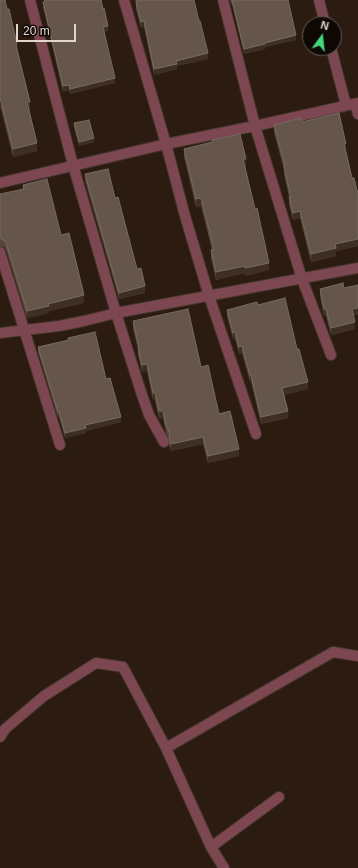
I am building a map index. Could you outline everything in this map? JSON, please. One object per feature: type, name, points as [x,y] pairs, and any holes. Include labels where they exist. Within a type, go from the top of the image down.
[{"type":"street","points":[[30,0],[73,166],[116,313],[149,415],[164,442]]},
{"type":"street","points":[[124,0],[209,296],[256,434]]},
{"type":"street","points":[[223,0],[255,126],[302,279],[330,355]]},
{"type":"street","points":[[319,0],[323,16]]},
{"type":"street","points":[[334,56],[358,114]]},
{"type":"street","points":[[0,183],[166,144],[353,104]]},
{"type":"street","points":[[0,252],[60,445]]},
{"type":"street","points":[[0,333],[72,323],[116,313],[358,268]]},
{"type":"street","points":[[166,748],[333,652],[358,656]]},
{"type":"street","points":[[0,737],[5,729],[44,696],[96,663],[124,667],[166,748],[211,847],[224,868]]},
{"type":"street","points":[[211,847],[279,797]]},
{"type":"building","points":[[0,0],[5,0],[7,9],[9,9],[30,102],[27,102],[37,143],[13,149],[0,101]]},
{"type":"building","points":[[45,0],[101,0],[108,26],[103,27],[115,78],[70,89],[69,85],[63,86],[43,2]]},
{"type":"building","points":[[137,0],[194,0],[208,53],[176,61],[177,64],[154,69],[144,21],[141,22],[136,3]]},
{"type":"building","points":[[232,0],[288,0],[296,35],[244,49]]},
{"type":"building","points":[[339,113],[346,144],[344,144],[352,178],[354,178],[358,194],[358,239],[335,244],[336,248],[311,254],[300,211],[293,213],[289,197],[291,197],[285,166],[274,125],[301,118],[302,122]]},
{"type":"building","points":[[89,120],[94,138],[79,142],[74,123]]},
{"type":"building","points":[[240,134],[246,159],[243,159],[255,209],[257,208],[269,263],[216,272],[211,250],[214,249],[201,198],[196,199],[184,149],[212,142],[212,140]]},
{"type":"building","points":[[108,169],[115,198],[118,197],[137,269],[141,268],[145,286],[119,293],[85,174]]},
{"type":"building","points":[[47,179],[61,235],[69,233],[84,295],[27,311],[6,243],[0,238],[0,194],[24,189],[23,185]]},
{"type":"building","points":[[343,283],[344,288],[358,285],[358,308],[352,309],[355,322],[331,328],[326,309],[324,309],[320,289]]},
{"type":"building","points":[[285,298],[297,349],[299,349],[308,382],[282,388],[288,411],[261,417],[242,346],[239,347],[235,332],[233,333],[227,310],[257,302],[258,305]]},
{"type":"building","points":[[188,309],[201,367],[208,365],[219,414],[230,411],[239,449],[208,456],[203,437],[171,444],[169,438],[170,434],[166,425],[163,411],[159,411],[155,393],[153,393],[147,364],[142,365],[133,321]]},
{"type":"building","points":[[95,332],[106,379],[110,378],[121,417],[85,425],[86,428],[65,433],[38,347]]}]
